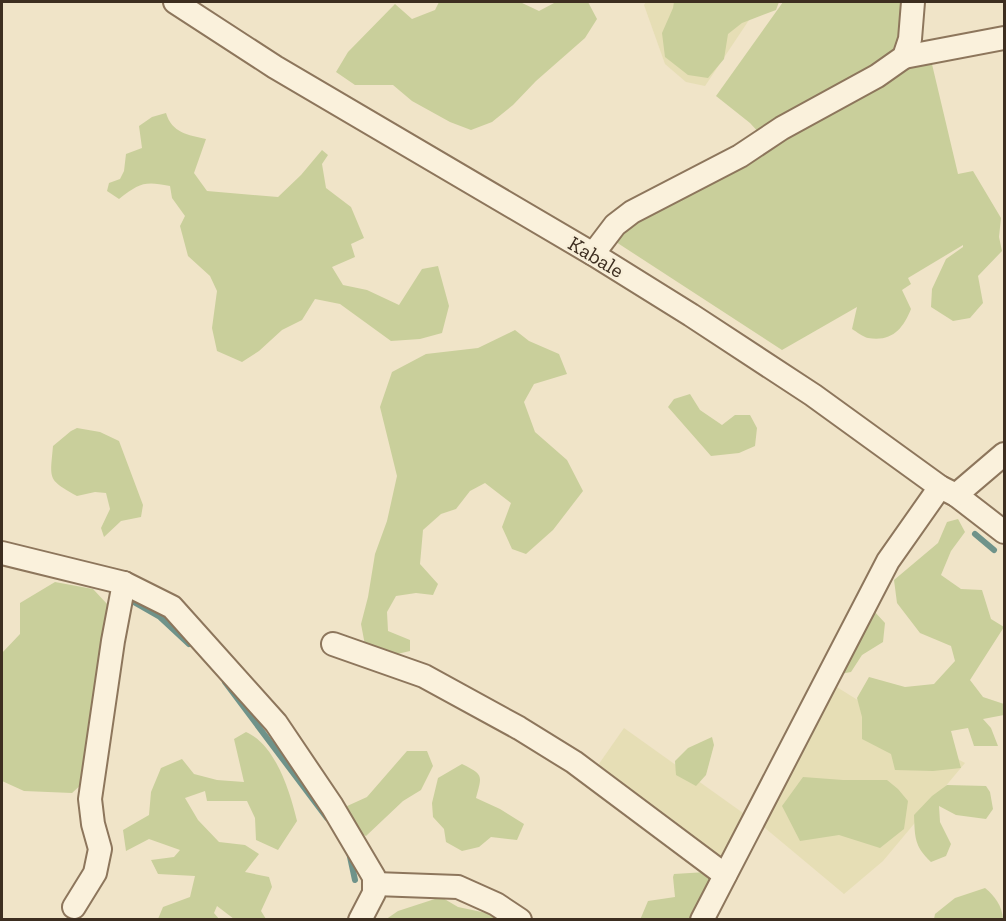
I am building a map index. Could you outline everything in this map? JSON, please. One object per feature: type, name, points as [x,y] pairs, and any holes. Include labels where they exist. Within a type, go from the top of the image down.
[{"type":"street","points":[[904,57],[910,39],[913,2]]},
{"type":"street","name":"Kabale","points":[[190,5],[275,67],[593,254],[813,395],[1005,532]]},
{"type":"street","points":[[593,254],[615,225],[632,212],[740,156],[782,128],[876,76],[904,57],[1005,38]]},
{"type":"street","points":[[702,920],[888,561],[948,491],[1005,454]]},
{"type":"street","points":[[2,553],[124,584],[172,607],[276,723],[332,806],[374,877],[374,893],[360,920]]},
{"type":"street","points":[[74,907],[95,873],[100,849],[90,799],[113,641],[124,584]]},
{"type":"street","points":[[333,644],[424,676],[519,728],[574,762],[725,875]]},
{"type":"street","points":[[375,884],[458,887],[496,904],[520,920]]},
{"type":"shaded area","points":[[646,2],[761,2],[705,86],[686,82],[665,64],[644,5]]},
{"type":"shaded area","points":[[832,684],[920,739],[965,763],[883,861],[844,894],[759,823]]},
{"type":"shaded area","points":[[624,728],[743,813],[717,865],[594,771]]},
{"type":"green space","points":[[439,2],[520,2],[539,11],[556,2],[588,2],[597,19],[585,38],[536,81],[513,105],[492,122],[471,130],[450,122],[412,101],[393,85],[355,85],[336,72],[348,52],[395,4],[412,19],[435,10]]},
{"type":"green space","points":[[674,2],[779,2],[776,10],[742,23],[728,34],[724,59],[708,78],[688,75],[665,57],[662,33]]},
{"type":"green space","points":[[783,2],[906,2],[904,21],[931,60],[958,174],[973,171],[1001,218],[999,237],[1002,251],[978,276],[983,303],[970,318],[953,321],[931,307],[932,289],[946,259],[963,245],[908,278],[911,284],[902,290],[911,309],[904,323],[890,336],[868,338],[852,329],[857,307],[782,350],[616,242],[623,228],[761,135],[750,123],[716,96]]},
{"type":"green space","points":[[166,113],[172,125],[177,129],[206,139],[194,173],[207,191],[278,197],[322,150],[328,155],[322,164],[326,188],[351,207],[364,238],[351,244],[355,257],[332,267],[343,285],[367,290],[399,305],[422,269],[438,266],[449,306],[442,333],[420,339],[391,341],[340,304],[315,299],[302,320],[282,330],[259,351],[242,362],[217,351],[212,328],[217,291],[210,276],[188,256],[180,226],[185,216],[172,198],[170,186],[143,185],[119,199],[107,191],[109,183],[120,179],[124,171],[126,154],[142,148],[139,126],[152,117]]},
{"type":"green space","points":[[515,330],[529,341],[559,354],[567,374],[534,384],[524,402],[535,432],[567,460],[583,491],[553,530],[526,554],[512,549],[502,527],[511,503],[485,483],[470,491],[456,509],[441,514],[423,530],[420,564],[438,584],[433,595],[416,593],[396,596],[387,612],[388,631],[410,640],[410,651],[393,655],[365,645],[361,624],[375,554],[387,521],[397,476],[380,407],[392,372],[426,354],[478,348]]},
{"type":"green space","points":[[690,394],[700,410],[722,425],[735,415],[750,415],[757,428],[755,446],[739,453],[711,456],[668,407],[674,399]]},
{"type":"green space","points":[[77,428],[100,432],[119,441],[143,505],[141,517],[121,521],[104,537],[101,528],[110,509],[106,493],[95,492],[77,496],[55,482],[51,472],[53,446]]},
{"type":"green space","points":[[958,519],[965,532],[951,551],[941,575],[961,589],[982,590],[991,619],[1004,627],[970,680],[983,697],[1004,704],[1004,715],[983,719],[991,728],[998,746],[974,746],[968,728],[951,731],[961,768],[933,771],[895,770],[891,754],[862,739],[862,717],[857,698],[869,677],[905,687],[934,684],[955,661],[951,646],[920,633],[897,603],[894,580],[938,543],[947,522]]},
{"type":"green space","points":[[55,582],[93,589],[123,621],[85,781],[72,793],[24,791],[2,781],[2,653],[20,634],[20,603]]},
{"type":"green space","points":[[873,610],[885,623],[883,642],[862,655],[851,672],[840,674]]},
{"type":"green space","points":[[246,732],[257,738],[273,758],[286,784],[294,809],[297,821],[278,850],[256,840],[255,818],[247,801],[207,801],[205,791],[185,798],[198,820],[219,842],[245,845],[259,854],[245,872],[269,877],[272,887],[261,911],[266,919],[234,919],[217,906],[214,913],[219,919],[158,919],[163,907],[190,897],[195,876],[158,874],[151,860],[174,857],[180,850],[149,839],[126,851],[123,830],[149,815],[151,792],[161,768],[182,759],[194,774],[217,780],[244,782],[234,739]]},
{"type":"green space","points":[[712,737],[714,745],[706,775],[696,786],[676,775],[675,761],[688,748]]},
{"type":"green space","points":[[407,751],[427,751],[433,766],[421,790],[403,801],[366,836],[350,827],[345,807],[367,797]]},
{"type":"green space","points":[[462,764],[480,777],[476,798],[524,824],[517,840],[491,837],[479,847],[462,851],[446,842],[444,829],[433,817],[432,803],[438,778]]},
{"type":"green space","points":[[803,777],[887,780],[908,801],[904,829],[880,848],[839,835],[800,841],[782,806]]},
{"type":"green space","points":[[947,785],[986,786],[990,792],[993,809],[986,819],[956,815],[939,806],[940,822],[951,844],[946,856],[931,862],[916,841],[914,815],[932,796]]},
{"type":"green space","points":[[706,872],[714,877],[713,919],[640,920],[648,901],[675,897],[674,874]]},
{"type":"green space","points":[[985,888],[997,902],[1003,919],[934,919],[935,914],[955,898]]},
{"type":"green space","points":[[441,897],[458,907],[496,915],[503,920],[385,920],[398,911]]},
{"type":"waterway","points":[[975,534],[994,550]]},
{"type":"waterway","points":[[132,601],[160,617],[189,644]]},
{"type":"waterway","points":[[225,682],[327,818]]},
{"type":"waterway","points":[[349,852],[355,880]]}]
